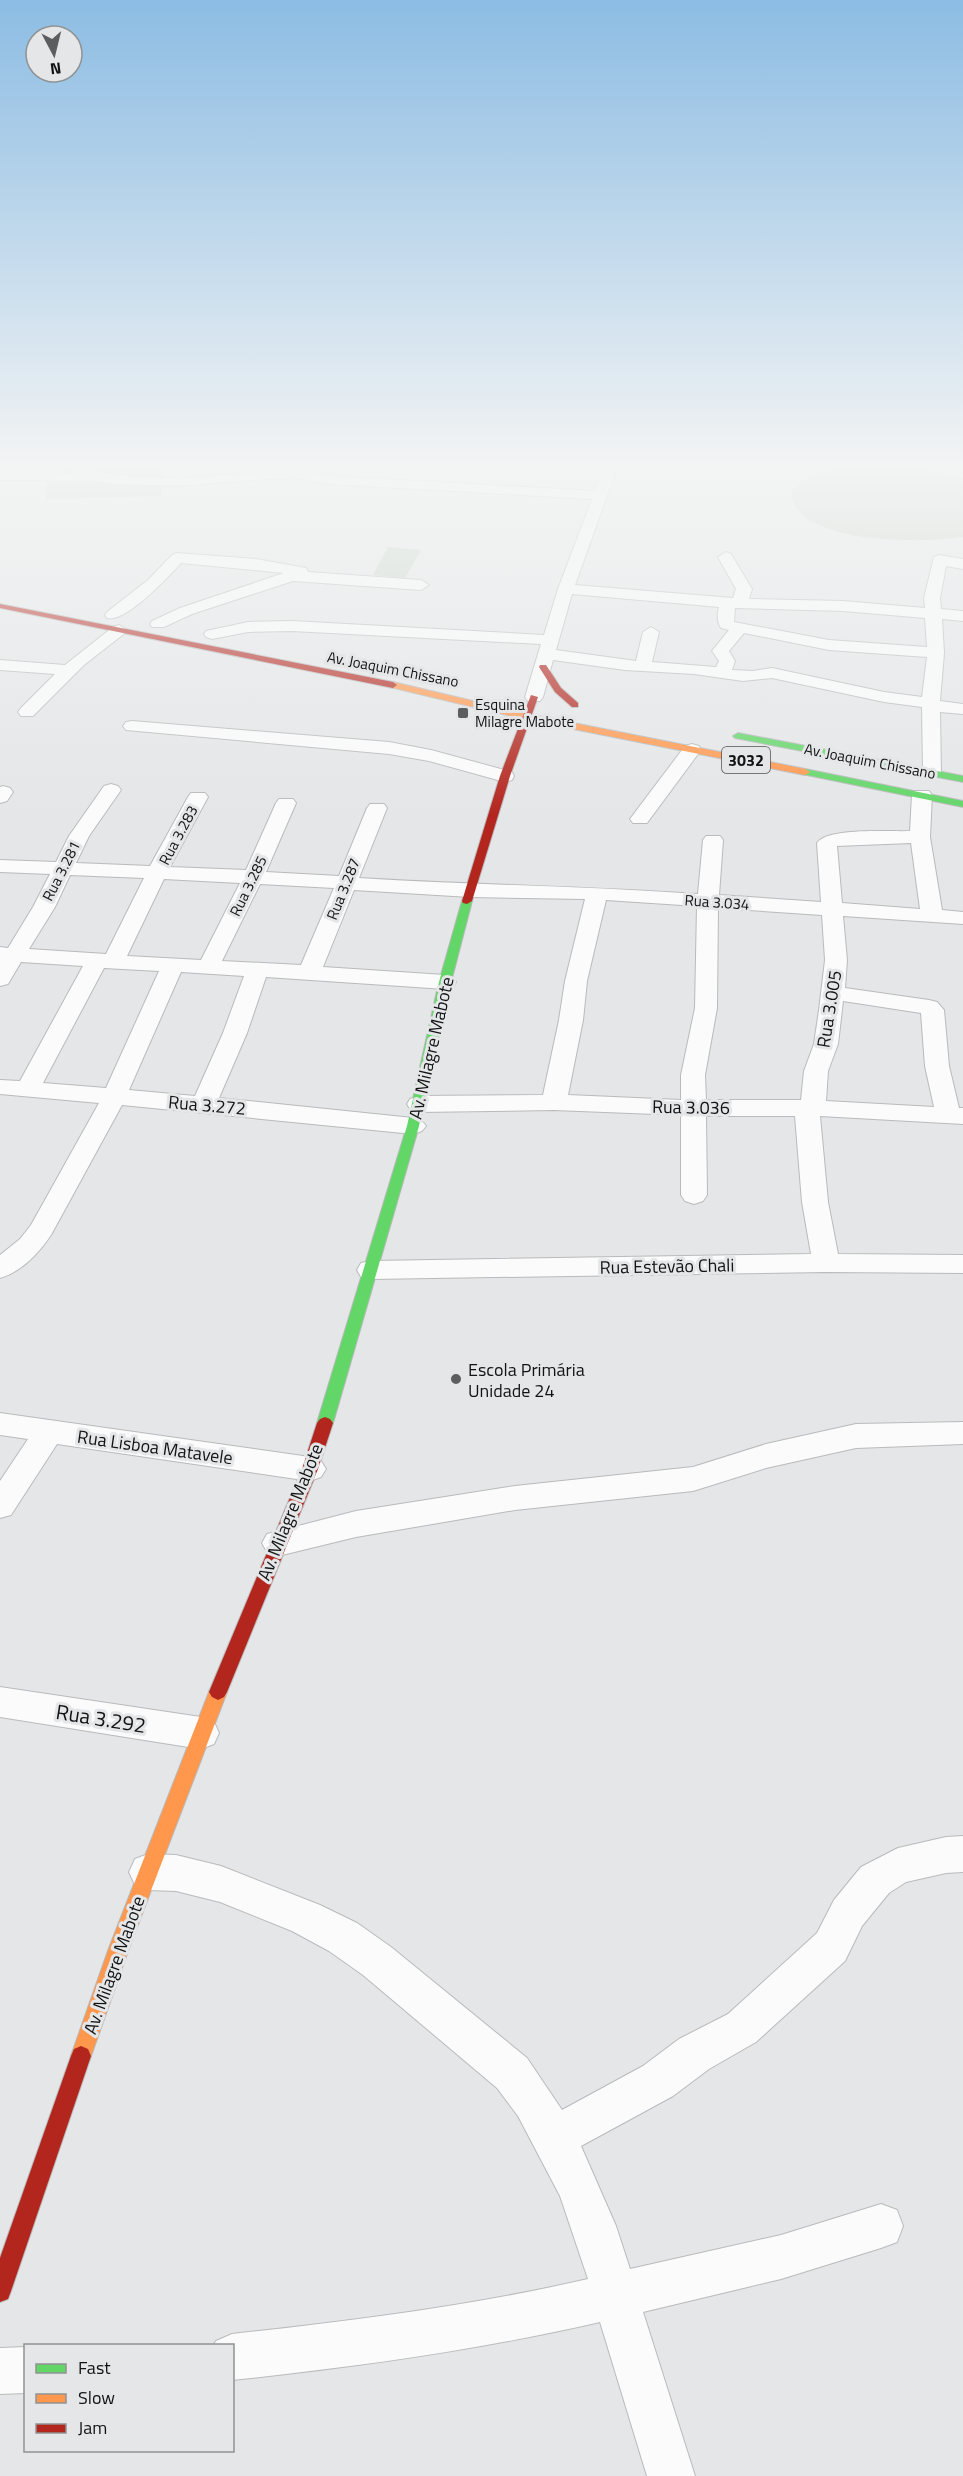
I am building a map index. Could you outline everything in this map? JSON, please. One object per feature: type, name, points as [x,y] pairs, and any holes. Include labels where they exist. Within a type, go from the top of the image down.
[{"type":"main road","name":"Av. Joaquim Chissano","points":[[0,593],[116,623],[473,702],[528,717],[963,804]]},
{"type":"main road","name":"Av. Joaquim Chissano","points":[[0,606],[116,623],[158,624],[246,641]]},
{"type":"main road","points":[[528,696],[580,706],[558,690],[546,654]]},
{"type":"main road","name":"Av. Milagre Mabote","points":[[1,2285],[119,1948],[201,1733],[309,1469],[345,1361],[416,1115],[445,982],[470,891],[505,776],[528,717],[528,696]]},
{"type":"main road","name":"Av. Joaquim Chissano","points":[[724,733],[963,779]]},
{"type":"street","points":[[27,712],[89,652],[153,584]]},
{"type":"street","points":[[158,624],[186,610],[269,584]]},
{"type":"street","points":[[400,584],[421,585]]},
{"type":"street","points":[[528,696],[546,654],[568,584]]},
{"type":"street","points":[[741,584],[744,589],[724,614],[726,624],[829,645],[936,653]]},
{"type":"street","points":[[932,773],[931,688],[936,653],[932,598],[935,584]]},
{"type":"street","points":[[566,589],[734,603],[843,606],[963,616]]},
{"type":"street","points":[[212,634],[248,627],[292,626],[758,678],[772,673],[884,698],[963,709]]},
{"type":"street","points":[[722,673],[727,661],[720,651],[740,628]]},
{"type":"street","points":[[643,666],[651,632]]},
{"type":"street","points":[[0,665],[68,670]]},
{"type":"street","points":[[132,726],[397,749],[505,776]]},
{"type":"street","points":[[640,819],[693,750]]},
{"type":"street","name":"Rua 3.281","points":[[0,979],[7,954],[44,907],[79,836],[111,790]]},
{"type":"street","points":[[922,795],[921,837],[932,916]]},
{"type":"street","name":"Rua 3.283","points":[[27,1089],[157,873],[198,797]]},
{"type":"street","name":"Rua 3.285","points":[[208,967],[253,877],[286,803]]},
{"type":"street","name":"Rua 3.287","points":[[310,971],[377,808]]},
{"type":"street","name":"Rua 3.005","points":[[826,1263],[815,1202],[810,1108],[816,1071],[826,1044],[836,960],[827,843],[830,840],[921,837]]},
{"type":"street","points":[[694,1195],[693,1075],[707,990],[708,902],[713,840]]},
{"type":"street","name":"Rua 3.034","points":[[0,866],[253,877],[470,891],[597,893],[963,918]]},
{"type":"street","points":[[554,1102],[571,1020],[576,981],[597,893]]},
{"type":"street","points":[[7,954],[257,971],[310,971],[445,982]]},
{"type":"street","points":[[0,1269],[30,1245],[42,1229],[114,1097],[173,965]]},
{"type":"street","points":[[204,1104],[235,1033],[257,971]]},
{"type":"street","points":[[833,993],[929,1007],[932,1010],[937,1066],[955,1116]]},
{"type":"street","name":"Rua 3.272","points":[[0,1087],[204,1104],[416,1115]]},
{"type":"street","name":"Rua 3.036","points":[[416,1115],[554,1102],[693,1108],[810,1108],[955,1116]]},
{"type":"street","name":"Rua Estevão Chali","points":[[371,1270],[826,1263],[963,1264]]},
{"type":"street","name":"Rua Lisboa Matavele","points":[[0,1424],[309,1469]]},
{"type":"street","points":[[0,1506],[49,1432]]},
{"type":"street","points":[[278,1544],[356,1524],[504,1499],[579,1489],[693,1479],[766,1456],[856,1436],[963,1433]]},
{"type":"street","name":"Rua 3.292","points":[[0,1702],[201,1733]]},
{"type":"street","points":[[554,2137],[658,2081],[694,2054],[742,2028],[831,1947],[848,1913],[875,1880],[898,1866],[946,1855],[963,1854]]},
{"type":"street","points":[[148,1872],[176,1873],[221,1884],[306,1918],[343,1937],[377,1961],[512,2073],[533,2101],[554,2137],[594,2226],[671,2476]]},
{"type":"street","points":[[234,2357],[404,2337],[537,2313],[781,2257],[881,2226]]},
{"type":"street","points":[[0,2371],[24,2370]]},
{"type":"traffic: fast","points":[[738,736],[963,779]]},
{"type":"traffic: fast","points":[[805,772],[963,804]]},
{"type":"traffic: fast","points":[[325,1423],[413,1126],[445,982],[467,901]]},
{"type":"traffic: slow","points":[[393,685],[528,717],[805,772]]},
{"type":"traffic: slow","points":[[81,2056],[119,1948],[218,1692]]},
{"type":"traffic: jam","points":[[0,606],[393,685]]},
{"type":"traffic: jam","points":[[543,667],[558,690],[575,705]]},
{"type":"traffic: jam","points":[[467,901],[505,776],[534,697]]},
{"type":"traffic: jam","points":[[218,1692],[310,1469],[325,1423]]},
{"type":"traffic: jam","points":[[0,2291],[81,2056]]},
{"type":"place","name":"Esquina Milagre Mabote","points":[[463,713]]},
{"type":"place","name":"Escola Primária Unidade 24","points":[[456,1379]]}]
